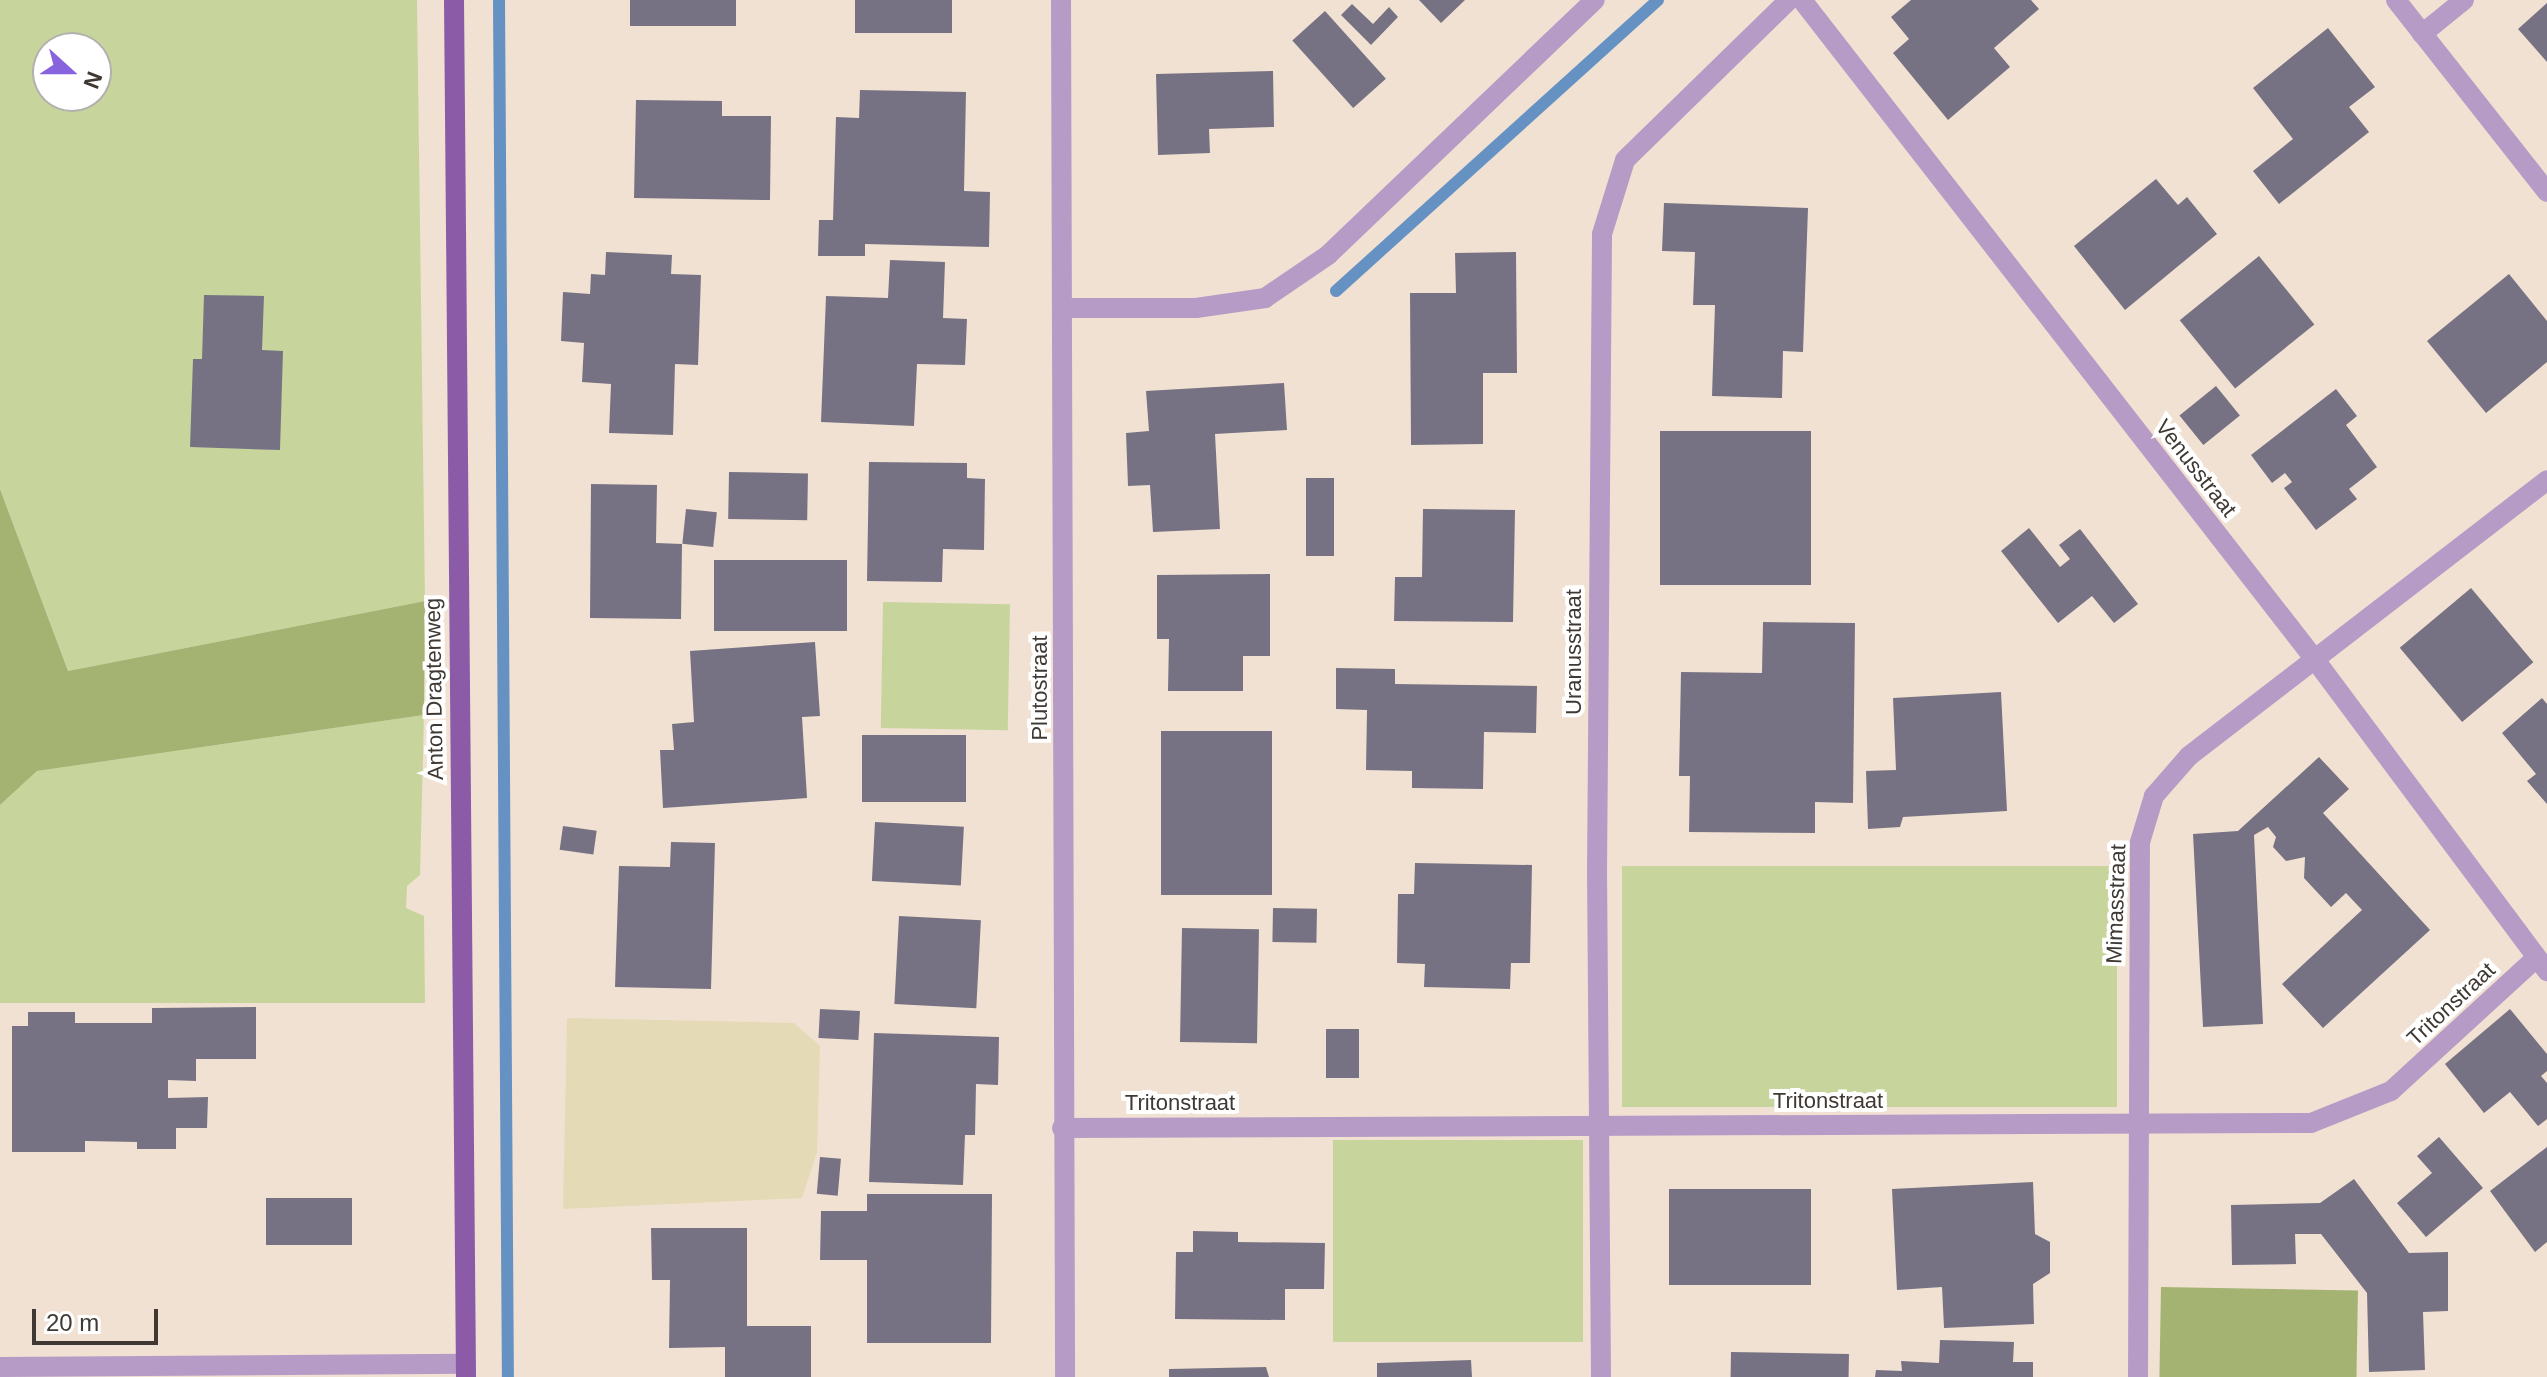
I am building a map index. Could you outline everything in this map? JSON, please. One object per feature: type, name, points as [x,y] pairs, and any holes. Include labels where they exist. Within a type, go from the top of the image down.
[{"type":"main road","name":"Anton Dragtenweg","points":[[454,0],[466,1371]]},
{"type":"street","name":"Plutostraat","points":[[1061,0],[1065,308],[1062,1128],[1065,1377]]},
{"type":"street","points":[[1065,308],[1196,308],[1265,298],[1328,255],[1595,0]]},
{"type":"street","name":"Uranusstraat","points":[[1601,1377],[1602,234],[1625,160],[1789,0]]},
{"type":"street","name":"Venusstraat","points":[[1802,0],[2316,661],[2542,964]]},
{"type":"street","points":[[2396,0],[2547,192]]},
{"type":"street","points":[[2422,34],[2464,0]]},
{"type":"street","name":"Mimasstraat","points":[[2138,1377],[2135,1126],[2140,842],[2154,796],[2189,756],[2547,480]]},
{"type":"street","name":"Tritonstraat","points":[[1062,1128],[2311,1123],[2391,1091],[2542,964]]},
{"type":"street","points":[[0,1367],[466,1371]]},
{"type":"green space","points":[[0,0],[417,0],[425,601],[68,671],[0,489]]},
{"type":"green space","points":[[0,489],[68,671],[425,601],[424,715],[37,771],[0,805]]},
{"type":"green space","points":[[883,602],[1010,604],[1008,730],[881,728]]},
{"type":"green space","points":[[424,715],[420,875],[407,886],[406,908],[424,916],[425,1003],[0,1003],[0,805],[37,771]]},
{"type":"green space","points":[[1622,866],[2117,866],[2117,1107],[1622,1107]]},
{"type":"green space","points":[[1333,1140],[1583,1140],[1583,1342],[1333,1342]]},
{"type":"green space","points":[[2161,1287],[2358,1290],[2356,1377],[2159,1377]]},
{"type":"sand","points":[[567,1018],[794,1023],[820,1046],[817,1152],[802,1198],[563,1209]]},
{"type":"building","points":[[630,0],[736,0],[736,26],[630,26]]},
{"type":"building","points":[[855,0],[952,0],[952,33],[855,33]]},
{"type":"building","points":[[1419,0],[1465,0],[1441,23]]},
{"type":"building","points":[[1911,0],[2031,0],[2039,9],[1994,48],[2010,67],[1948,120],[1893,53],[1909,39],[1891,17]]},
{"type":"building","points":[[2547,3],[2547,62],[2518,29]]},
{"type":"building","points":[[1352,4],[1373,24],[1389,7],[1398,17],[1371,45],[1341,15]]},
{"type":"building","points":[[1325,11],[1386,79],[1353,108],[1292,40]]},
{"type":"building","points":[[2328,28],[2375,87],[2349,107],[2369,132],[2279,204],[2253,171],[2293,139],[2253,88]]},
{"type":"building","points":[[1273,71],[1274,127],[1209,129],[1210,153],[1158,155],[1156,74]]},
{"type":"building","points":[[860,90],[966,92],[964,191],[990,192],[989,247],[865,244],[865,256],[818,256],[819,220],[833,220],[836,117],[859,118]]},
{"type":"building","points":[[636,100],[722,101],[722,116],[771,116],[770,200],[634,198]]},
{"type":"building","points":[[2156,179],[2178,205],[2187,197],[2217,234],[2125,310],[2074,246]]},
{"type":"building","points":[[1664,203],[1808,208],[1803,352],[1783,351],[1782,398],[1712,396],[1715,305],[1693,305],[1695,252],[1662,251]]},
{"type":"building","points":[[606,252],[672,255],[671,274],[701,275],[698,365],[675,364],[673,435],[609,433],[611,384],[582,382],[584,343],[561,341],[563,292],[590,294],[591,274],[605,275]]},
{"type":"building","points":[[1516,252],[1517,373],[1483,373],[1483,444],[1411,445],[1410,293],[1456,293],[1455,253]]},
{"type":"building","points":[[2259,256],[2314,324],[2235,389],[2180,320]]},
{"type":"building","points":[[890,260],[945,262],[943,318],[967,319],[965,365],[917,364],[914,426],[821,422],[826,296],[888,298]]},
{"type":"building","points":[[2509,274],[2547,321],[2547,362],[2486,413],[2427,341]]},
{"type":"building","points":[[204,295],[264,296],[262,350],[283,351],[280,450],[190,447],[193,359],[202,359]]},
{"type":"building","points":[[1284,383],[1287,430],[1215,434],[1220,529],[1153,532],[1150,485],[1128,486],[1126,433],[1149,431],[1146,391]]},
{"type":"building","points":[[2216,386],[2240,416],[2203,445],[2179,416]]},
{"type":"building","points":[[2336,389],[2357,416],[2346,425],[2377,467],[2349,489],[2357,499],[2316,530],[2284,488],[2292,482],[2285,473],[2272,483],[2251,455]]},
{"type":"building","points":[[1660,431],[1811,431],[1811,585],[1660,585]]},
{"type":"building","points":[[869,462],[967,463],[967,478],[985,479],[984,550],[943,549],[942,582],[867,581]]},
{"type":"building","points":[[729,472],[808,473],[807,520],[728,519]]},
{"type":"building","points":[[1306,478],[1334,478],[1334,556],[1306,556]]},
{"type":"building","points":[[591,484],[657,485],[656,543],[682,544],[681,619],[590,618]]},
{"type":"building","points":[[686,509],[717,512],[713,547],[682,544]]},
{"type":"building","points":[[1423,509],[1515,510],[1513,622],[1394,621],[1395,577],[1422,577]]},
{"type":"building","points":[[2029,528],[2060,567],[2070,559],[2059,545],[2080,529],[2138,604],[2114,623],[2092,596],[2058,623],[2001,551]]},
{"type":"building","points":[[714,560],[847,560],[847,631],[714,631]]},
{"type":"building","points":[[1270,574],[1270,656],[1243,656],[1243,691],[1168,691],[1169,639],[1157,639],[1157,575]]},
{"type":"building","points":[[2471,588],[2533,662],[2462,722],[2400,648]]},
{"type":"building","points":[[1763,622],[1855,623],[1853,803],[1815,802],[1815,833],[1689,832],[1690,776],[1679,776],[1681,672],[1762,673]]},
{"type":"building","points":[[815,642],[820,716],[802,717],[807,798],[663,808],[660,750],[674,750],[672,724],[694,722],[690,651]]},
{"type":"building","points":[[1336,668],[1395,669],[1395,684],[1537,686],[1536,733],[1484,732],[1483,789],[1412,788],[1412,771],[1366,770],[1367,710],[1336,709]]},
{"type":"building","points":[[2001,692],[2007,811],[1903,817],[1900,827],[1868,829],[1866,771],[1896,770],[1893,698]]},
{"type":"building","points":[[2542,698],[2547,704],[2547,804],[2527,781],[2536,774],[2502,733]]},
{"type":"building","points":[[1161,731],[1272,731],[1272,895],[1161,895]]},
{"type":"building","points":[[862,735],[966,735],[966,802],[862,802]]},
{"type":"building","points":[[2319,757],[2349,789],[2323,813],[2430,930],[2323,1028],[2282,984],[2362,910],[2346,893],[2331,907],[2304,878],[2305,857],[2286,861],[2273,847],[2276,837],[2268,827],[2254,835],[2263,1024],[2203,1027],[2193,834],[2238,831]]},
{"type":"building","points":[[875,822],[964,827],[961,886],[872,881]]},
{"type":"building","points":[[563,826],[597,831],[593,854],[560,850]]},
{"type":"building","points":[[671,842],[715,843],[711,989],[615,987],[619,866],[670,867]]},
{"type":"building","points":[[1415,863],[1532,865],[1530,963],[1511,963],[1510,989],[1424,987],[1425,964],[1397,963],[1398,894],[1414,894]]},
{"type":"building","points":[[1273,908],[1317,909],[1316,943],[1272,942]]},
{"type":"building","points":[[899,916],[981,920],[976,1008],[894,1004]]},
{"type":"building","points":[[1182,928],[1259,929],[1257,1043],[1180,1042]]},
{"type":"building","points":[[256,1007],[256,1059],[196,1059],[196,1081],[168,1080],[168,1098],[208,1097],[207,1128],[176,1128],[176,1149],[137,1149],[137,1142],[85,1141],[85,1152],[12,1152],[12,1026],[28,1026],[28,1012],[75,1012],[75,1023],[152,1023],[152,1008]]},
{"type":"building","points":[[820,1009],[860,1011],[858,1040],[818,1038]]},
{"type":"building","points":[[2510,1009],[2547,1054],[2547,1071],[2541,1076],[2547,1083],[2547,1119],[2538,1126],[2510,1092],[2484,1113],[2445,1064]]},
{"type":"building","points":[[1326,1029],[1359,1029],[1359,1078],[1326,1078]]},
{"type":"building","points":[[874,1033],[999,1037],[998,1085],[976,1084],[975,1135],[965,1135],[963,1185],[869,1182]]},
{"type":"building","points":[[2439,1137],[2483,1188],[2426,1237],[2397,1203],[2432,1173],[2417,1156]]},
{"type":"building","points":[[2547,1147],[2547,1242],[2535,1252],[2490,1191]]},
{"type":"building","points":[[820,1157],[841,1159],[838,1196],[817,1194]]},
{"type":"building","points":[[2354,1179],[2409,1253],[2448,1252],[2448,1311],[2423,1312],[2425,1370],[2369,1372],[2367,1293],[2321,1234],[2295,1234],[2296,1264],[2232,1265],[2231,1205],[2320,1203]]},
{"type":"building","points":[[2033,1182],[2035,1234],[2050,1242],[2050,1273],[2033,1284],[2034,1324],[1944,1328],[1942,1287],[1897,1290],[1892,1189]]},
{"type":"building","points":[[1669,1189],[1811,1189],[1811,1285],[1669,1285]]},
{"type":"building","points":[[867,1194],[992,1194],[991,1343],[867,1343],[867,1260],[820,1260],[821,1211],[867,1211]]},
{"type":"building","points":[[266,1198],[352,1198],[352,1245],[266,1245]]},
{"type":"building","points":[[651,1228],[747,1228],[747,1326],[811,1326],[811,1377],[725,1377],[725,1347],[669,1348],[670,1280],[652,1280]]},
{"type":"building","points":[[1193,1231],[1238,1232],[1238,1242],[1325,1243],[1324,1289],[1285,1289],[1285,1320],[1175,1319],[1176,1252],[1193,1252]]},
{"type":"building","points":[[1940,1340],[2014,1342],[2013,1362],[2033,1362],[2033,1377],[1875,1377],[1876,1370],[1902,1371],[1901,1361],[1939,1363]]},
{"type":"building","points":[[1731,1352],[1849,1354],[1849,1377],[1731,1377]]},
{"type":"building","points":[[1471,1360],[1472,1377],[1377,1377],[1377,1363]]},
{"type":"building","points":[[1266,1367],[1269,1377],[1169,1377],[1169,1369]]},
{"type":"waterway","points":[[499,0],[508,1377]]},
{"type":"waterway","points":[[1336,291],[1658,0]]}]
